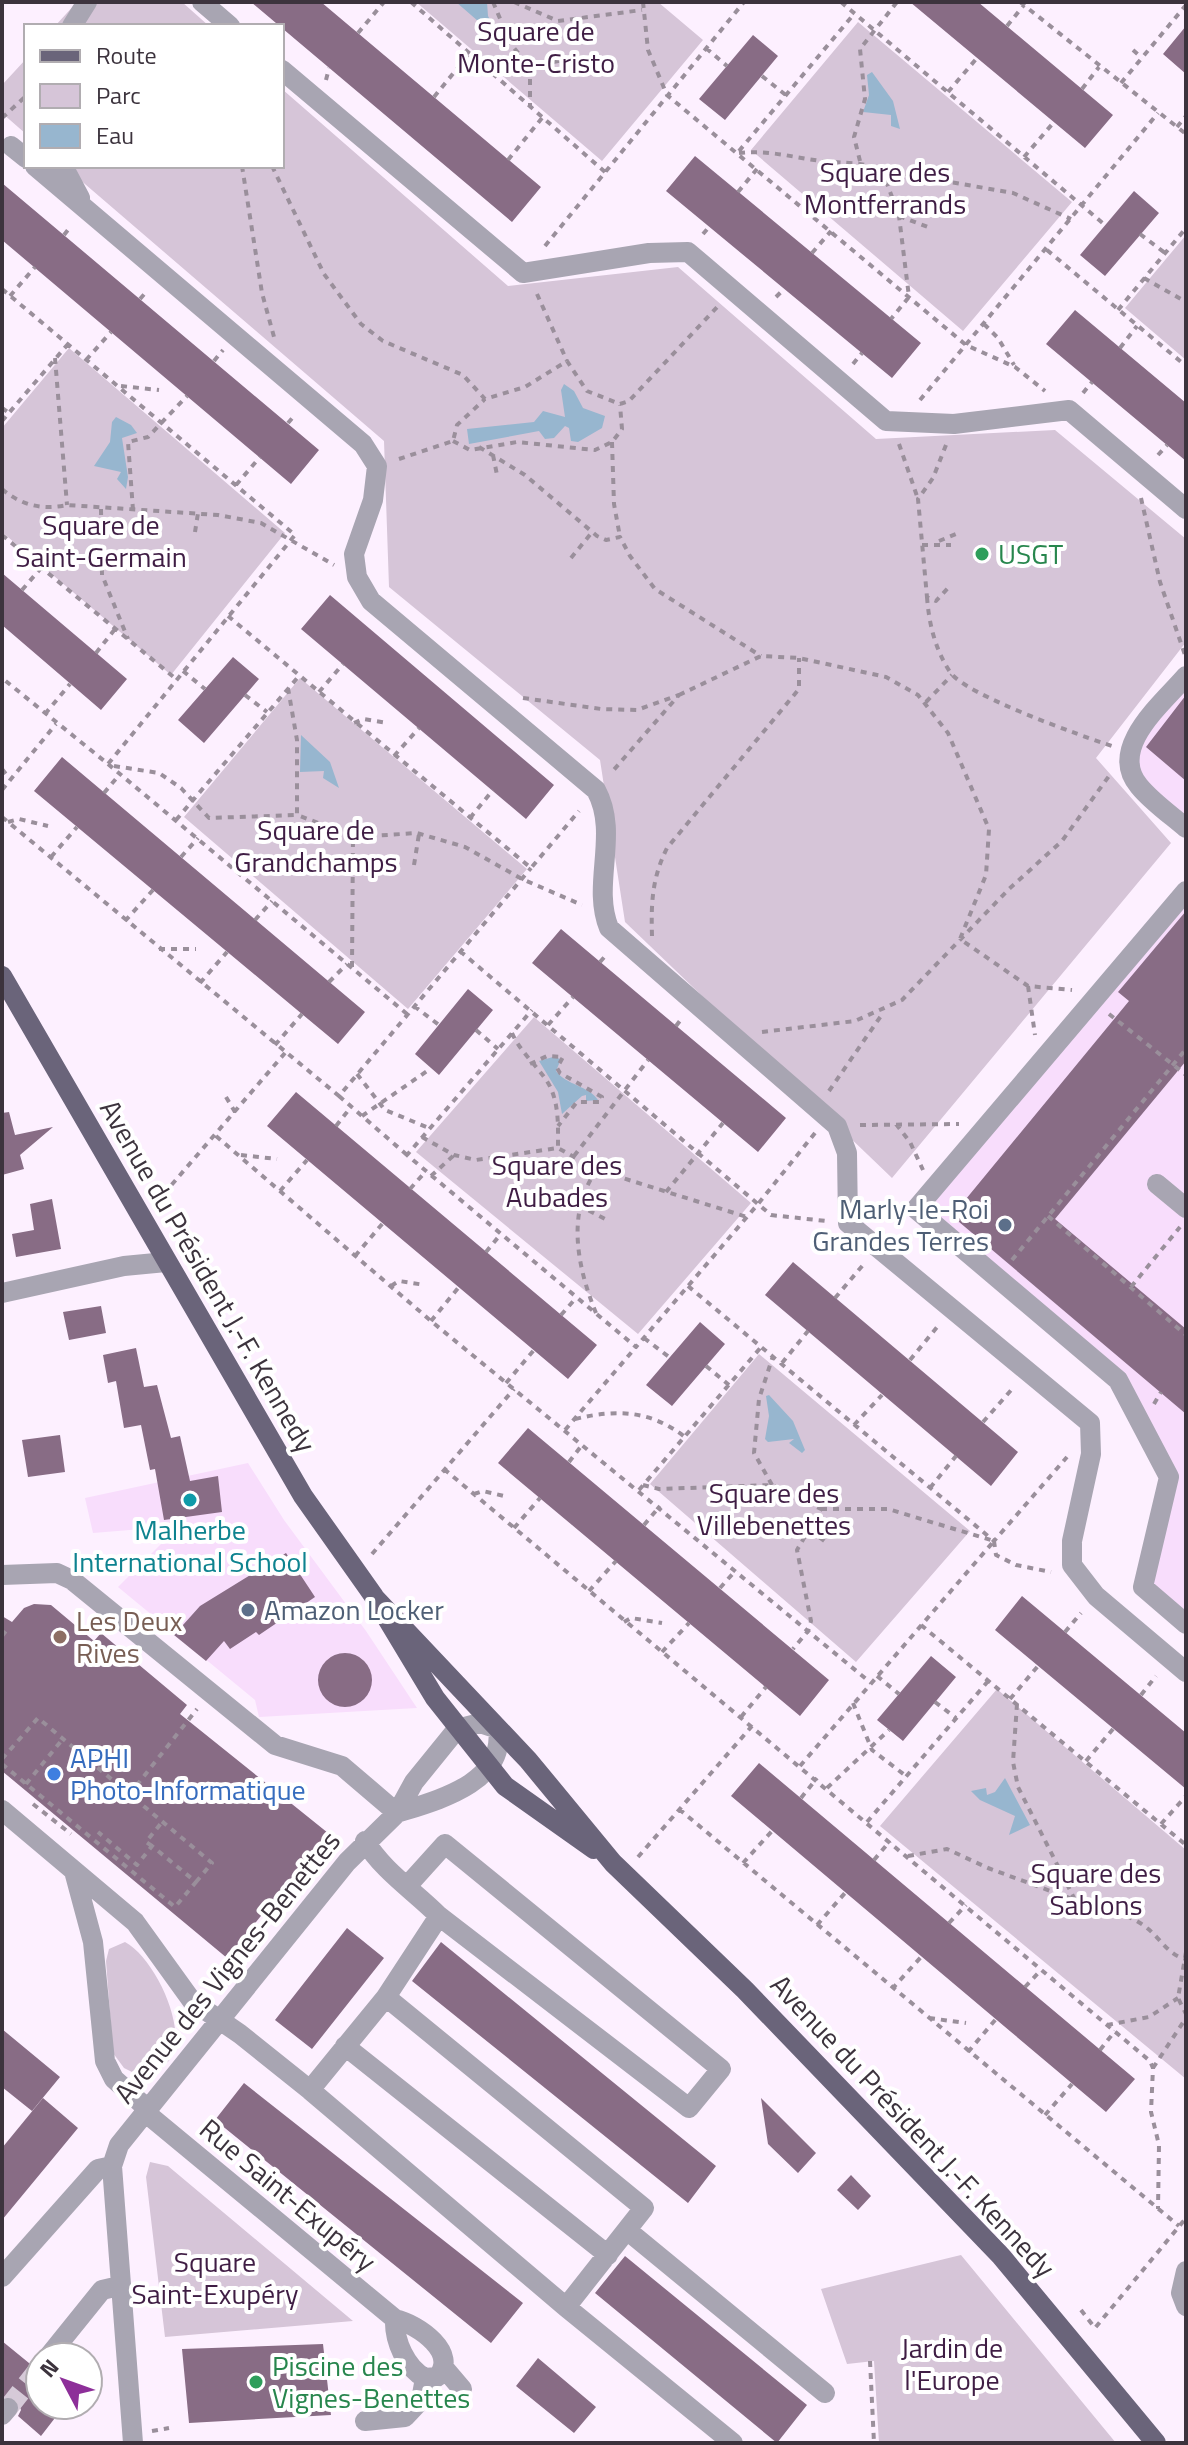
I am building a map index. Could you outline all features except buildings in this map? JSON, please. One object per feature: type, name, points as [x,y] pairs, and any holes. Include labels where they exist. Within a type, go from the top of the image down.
[{"type":"main road","name":"Avenue du Président J.-F. Kennedy","points":[[2,976],[303,1496],[375,1598],[498,1729],[619,1868],[745,1990],[936,2186],[1079,2346],[1156,2443]]},
{"type":"main road","name":"Avenue du Président J.-F. Kennedy","points":[[375,1598],[457,1729],[490,1768],[529,1805],[619,1868]]},
{"type":"street","points":[[73,24],[87,2]]},
{"type":"street","points":[[202,2],[228,24]]},
{"type":"street","points":[[284,72],[525,273],[673,250],[688,252],[886,421],[954,424],[1069,410],[1186,509]]},
{"type":"street","points":[[37,168],[363,444],[377,466],[373,500],[354,554],[357,577],[371,601],[596,790],[605,806],[608,829],[606,916],[612,934],[827,1116],[847,1153],[848,1223],[1093,1427],[1091,1454],[1072,1541],[1072,1565],[1096,1596],[1186,1672]]},
{"type":"street","points":[[64,168],[86,209]]},
{"type":"street","points":[[1186,676],[1138,732],[1129,749],[1131,772],[1138,786],[1186,828]]},
{"type":"street","points":[[1186,891],[916,1209],[1118,1380],[1169,1477],[1143,1587],[1186,1624]]},
{"type":"street","points":[[1157,1184],[1186,1208]]},
{"type":"street","points":[[2,1293],[124,1266],[166,1262]]},
{"type":"street","points":[[4,1580],[57,1573],[101,1604],[275,1745],[342,1766],[397,1813]]},
{"type":"street","points":[[457,1729],[480,1723],[498,1729],[500,1745],[490,1768]]},
{"type":"street","name":"Avenue des Vignes-Benettes","points":[[112,2166],[119,2145],[365,1841],[397,1813],[414,1782],[457,1729]]},
{"type":"street","name":"Avenue des Vignes-Benettes","points":[[397,1813],[432,1802],[490,1768]]},
{"type":"street","points":[[2,1810],[75,1875],[135,1922],[192,2001],[219,2023],[240,2034],[310,2090],[566,2307],[733,2443]]},
{"type":"street","points":[[365,1841],[377,1861],[408,1885],[439,1916],[689,2108],[721,2069],[445,1844],[408,1885]]},
{"type":"street","name":"Rue Saint-Exupéry","points":[[75,1875],[93,1942],[105,2061],[114,2079],[395,2319],[408,2322],[440,2349],[446,2360],[445,2369],[462,2389]]},
{"type":"street","points":[[310,2090],[386,1997],[439,1916]]},
{"type":"street","points":[[93,1942],[103,1926],[116,1920],[135,1922]]},
{"type":"street","points":[[386,1997],[644,2208],[566,2307]]},
{"type":"street","points":[[345,2046],[608,2255]]},
{"type":"street","points":[[2,2277],[98,2169],[112,2166],[133,2443]]},
{"type":"street","points":[[628,2231],[825,2393]]},
{"type":"street","points":[[1186,2271],[1181,2293],[1186,2306]]},
{"type":"street","points":[[61,2341],[102,2290],[119,2286]]},
{"type":"street","points":[[395,2319],[394,2331],[408,2363],[425,2378],[437,2377],[445,2369]]},
{"type":"street","points":[[365,2421],[405,2417],[421,2400],[425,2378]]},
{"type":"path","points":[[358,33],[384,2]]},
{"type":"path","points":[[411,2],[605,172]]},
{"type":"path","points":[[493,2],[508,41],[530,68],[530,107]]},
{"type":"path","points":[[514,2],[558,21],[642,10]]},
{"type":"path","points":[[643,2],[648,50],[667,95],[966,345],[1015,367],[1069,410]]},
{"type":"path","points":[[733,290],[629,401],[620,404],[587,391],[567,361],[525,273],[744,2]]},
{"type":"path","points":[[841,2],[1105,225]]},
{"type":"path","points":[[860,161],[854,137],[865,99],[860,49],[897,2]]},
{"type":"path","points":[[1007,26],[1022,3],[1186,134]]},
{"type":"path","points":[[1121,83],[1186,5]]},
{"type":"path","points":[[738,153],[854,14]]},
{"type":"path","points":[[706,48],[727,66]]},
{"type":"path","points":[[1133,50],[1142,58]]},
{"type":"path","points":[[434,97],[469,54]]},
{"type":"path","points":[[530,68],[578,56]]},
{"type":"path","points":[[948,92],[977,58]]},
{"type":"path","points":[[1082,89],[1099,67]]},
{"type":"path","points":[[762,76],[787,96]]},
{"type":"path","points":[[2,118],[24,98]]},
{"type":"path","points":[[910,424],[915,406],[1158,113]]},
{"type":"path","points":[[1177,127],[1186,116]]},
{"type":"path","points":[[508,160],[542,118]]},
{"type":"path","points":[[1024,157],[1054,122]]},
{"type":"path","points":[[738,153],[767,150],[832,162],[860,161],[882,170],[1013,193],[1071,219]]},
{"type":"path","points":[[242,168],[262,293],[281,375]]},
{"type":"path","points":[[273,168],[324,274],[361,324],[383,341],[463,375],[485,399]]},
{"type":"path","points":[[738,192],[757,169]]},
{"type":"path","points":[[882,170],[899,216],[909,297],[891,319]]},
{"type":"path","points":[[899,216],[928,227]]},
{"type":"path","points":[[1118,310],[1186,228]]},
{"type":"path","points":[[812,253],[831,231]]},
{"type":"path","points":[[1140,234],[1165,253]]},
{"type":"path","points":[[1047,250],[1186,366]]},
{"type":"path","points":[[10,296],[35,267]]},
{"type":"path","points":[[1144,278],[1186,302]]},
{"type":"path","points":[[2,289],[295,535],[108,764]]},
{"type":"path","points":[[984,324],[998,338],[1015,367]]},
{"type":"path","points":[[1120,348],[1137,326]]},
{"type":"path","points":[[86,360],[111,332]]},
{"type":"path","points":[[2,421],[68,344]]},
{"type":"path","points":[[55,358],[67,505]]},
{"type":"path","points":[[453,441],[457,425],[485,399],[525,387],[567,361]]},
{"type":"path","points":[[118,386],[159,390]]},
{"type":"path","points":[[133,510],[128,442],[148,437],[187,396]]},
{"type":"path","points":[[377,466],[453,441],[470,450],[517,442],[595,450],[612,442],[622,429],[620,404]]},
{"type":"path","points":[[2,408],[9,413]]},
{"type":"path","points":[[732,1035],[855,1021],[885,1011],[912,991],[960,939],[1062,841],[1129,749],[1080,736],[977,691],[952,675],[930,629],[918,499],[898,439],[886,421]]},
{"type":"path","points":[[918,499],[933,478],[954,424]]},
{"type":"path","points":[[612,442],[614,504],[620,537],[630,556],[655,589],[761,656]]},
{"type":"path","points":[[479,447],[525,475],[606,540],[620,537]]},
{"type":"path","points":[[493,455],[497,475]]},
{"type":"path","points":[[236,485],[260,457]]},
{"type":"path","points":[[1143,473],[1141,505],[1160,582],[1186,658]]},
{"type":"path","points":[[2,489],[27,504],[47,509],[67,505],[198,513],[261,523],[357,577]]},
{"type":"path","points":[[101,509],[102,575],[129,641]]},
{"type":"path","points":[[195,532],[198,513]]},
{"type":"path","points":[[571,558],[593,531]]},
{"type":"path","points":[[922,545],[961,532]]},
{"type":"path","points":[[2,535],[176,680]]},
{"type":"path","points":[[936,542],[951,545]]},
{"type":"path","points":[[22,590],[41,568]]},
{"type":"path","points":[[927,597],[936,601],[948,588]]},
{"type":"path","points":[[228,616],[531,868]]},
{"type":"path","points":[[96,653],[115,629]]},
{"type":"path","points":[[485,695],[637,710],[679,695],[761,656],[799,658],[886,677],[925,703],[948,733],[989,829],[986,875],[960,939]]},
{"type":"path","points":[[654,969],[651,902],[656,870],[667,848],[752,750],[799,689],[799,658]]},
{"type":"path","points":[[319,692],[343,664]]},
{"type":"path","points":[[183,671],[205,689]]},
{"type":"path","points":[[925,703],[952,675]]},
{"type":"path","points":[[176,820],[299,676]]},
{"type":"path","points":[[2,678],[407,1014]]},
{"type":"path","points":[[45,714],[70,684]]},
{"type":"path","points":[[288,688],[297,740],[297,815]]},
{"type":"path","points":[[245,695],[267,712]]},
{"type":"path","points":[[339,1096],[679,695]]},
{"type":"path","points":[[354,723],[363,719],[388,723]]},
{"type":"path","points":[[2,790],[56,724]]},
{"type":"path","points":[[394,756],[419,728]]},
{"type":"path","points":[[108,764],[159,773],[209,818],[297,815],[353,834],[419,834],[483,855],[522,879],[606,916]]},
{"type":"path","points":[[2,769],[10,779]]},
{"type":"path","points":[[104,793],[120,774]]},
{"type":"path","points":[[470,818],[493,790]]},
{"type":"path","points":[[2,817],[636,1347]]},
{"type":"path","points":[[8,822],[19,819],[48,826]]},
{"type":"path","points":[[51,857],[77,827]]},
{"type":"path","points":[[329,982],[349,966],[353,834]]},
{"type":"path","points":[[414,865],[419,834]]},
{"type":"path","points":[[181,857],[198,838]]},
{"type":"path","points":[[125,921],[153,890]]},
{"type":"path","points":[[255,920],[272,901]]},
{"type":"path","points":[[960,939],[1028,986],[1069,988],[1092,1001],[1186,1075]]},
{"type":"path","points":[[159,949],[196,949]]},
{"type":"path","points":[[460,951],[771,1215],[848,1223]]},
{"type":"path","points":[[200,983],[227,952]]},
{"type":"path","points":[[1028,986],[1035,1036],[1053,1047]]},
{"type":"path","points":[[548,1025],[573,997]]},
{"type":"path","points":[[414,1006],[439,1025]]},
{"type":"path","points":[[407,1155],[532,1010]]},
{"type":"path","points":[[565,1430],[758,1204],[827,1116],[885,1011]]},
{"type":"path","points":[[275,1045],[302,1014]]},
{"type":"path","points":[[476,1030],[498,1049]]},
{"type":"path","points":[[512,1033],[530,1064],[551,1089],[558,1126],[558,1148]]},
{"type":"path","points":[[558,1126],[577,1102],[600,1102],[602,1097],[560,1073],[557,1068],[572,1045]]},
{"type":"path","points":[[997,1278],[1186,1049]]},
{"type":"path","points":[[142,1220],[285,1053]]},
{"type":"path","points":[[530,1064],[547,1056],[563,1057]]},
{"type":"path","points":[[574,1157],[610,1114],[623,1088],[648,1060]]},
{"type":"path","points":[[362,1116],[430,1069]]},
{"type":"path","points":[[357,1074],[379,1104],[394,1117],[430,1128]]},
{"type":"path","points":[[226,1097],[235,1112]]},
{"type":"path","points":[[336,1126],[351,1107]]},
{"type":"path","points":[[827,1116],[896,1124],[966,1124],[983,1130]]},
{"type":"path","points":[[666,1192],[723,1123]]},
{"type":"path","points":[[896,1124],[934,1187]]},
{"type":"path","points":[[216,1136],[431,1321],[660,1506],[871,1683]]},
{"type":"path","points":[[422,1137],[454,1155],[476,1160],[558,1148],[597,1170],[747,1217]]},
{"type":"path","points":[[239,1155],[277,1159]]},
{"type":"path","points":[[431,1176],[454,1155]]},
{"type":"path","points":[[280,1191],[307,1160]]},
{"type":"path","points":[[597,1170],[584,1186],[576,1226],[588,1293],[597,1315]]},
{"type":"path","points":[[410,1189],[426,1171]]},
{"type":"path","points":[[578,1205],[609,1221]]},
{"type":"path","points":[[1048,1216],[1186,1335]]},
{"type":"path","points":[[1131,1287],[1186,1221]]},
{"type":"path","points":[[355,1256],[383,1223]]},
{"type":"path","points":[[486,1252],[500,1235]]},
{"type":"path","points":[[835,1298],[877,1247]]},
{"type":"path","points":[[391,1286],[399,1281],[425,1285]]},
{"type":"path","points":[[688,1286],[994,1541],[996,1555],[1047,1574],[1072,1565]]},
{"type":"path","points":[[431,1321],[459,1287]]},
{"type":"path","points":[[561,1315],[576,1298]]},
{"type":"path","points":[[910,1360],[952,1309]]},
{"type":"path","points":[[782,1363],[808,1331]]},
{"type":"path","points":[[644,1338],[669,1357]]},
{"type":"path","points":[[639,1490],[762,1346]]},
{"type":"path","points":[[506,1383],[534,1350]]},
{"type":"path","points":[[772,1485],[754,1453],[759,1399],[773,1356]]},
{"type":"path","points":[[706,1366],[729,1385]]},
{"type":"path","points":[[983,1422],[1028,1371]]},
{"type":"path","points":[[357,1575],[514,1389]]},
{"type":"path","points":[[854,1425],[882,1395]]},
{"type":"path","points":[[575,1419],[609,1413],[641,1414],[667,1423],[685,1437]]},
{"type":"path","points":[[800,1766],[1093,1427]]},
{"type":"path","points":[[569,1462],[583,1444]]},
{"type":"path","points":[[930,1488],[956,1456]]},
{"type":"path","points":[[444,1469],[624,1622],[817,1778],[1150,2061],[1153,2068]]},
{"type":"path","points":[[643,1485],[659,1489],[772,1485],[821,1509],[888,1509],[994,1541]]},
{"type":"path","points":[[474,1494],[483,1491],[508,1497]]},
{"type":"path","points":[[514,1528],[540,1498]]},
{"type":"path","points":[[644,1525],[660,1506]]},
{"type":"path","points":[[793,1649],[808,1631],[808,1597],[797,1564],[797,1550],[821,1509]]},
{"type":"path","points":[[810,1530],[827,1543]]},
{"type":"path","points":[[589,1591],[616,1561]]},
{"type":"path","points":[[720,1588],[736,1570]]},
{"type":"path","points":[[624,1622],[631,1618],[662,1623]]},
{"type":"path","points":[[662,1652],[689,1623]]},
{"type":"path","points":[[921,1625],[1186,1845]]},
{"type":"path","points":[[2,1636],[9,1627]]},
{"type":"path","points":[[1010,1699],[1038,1666]]},
{"type":"path","points":[[877,1676],[899,1694]]},
{"type":"path","points":[[867,1822],[989,1680]]},
{"type":"path","points":[[741,1717],[766,1687]]},
{"type":"path","points":[[935,1702],[956,1718]]},
{"type":"path","points":[[853,1703],[872,1750],[906,1776]]},
{"type":"path","points":[[1017,1704],[1013,1762],[1018,1787],[1075,1900]]},
{"type":"path","points":[[129,1795],[192,1715]]},
{"type":"path","points":[[38,1718],[62,1740],[212,1863],[175,1907],[2,1762],[38,1718]]},
{"type":"path","points":[[619,1868],[679,1809],[752,1726]]},
{"type":"path","points":[[1086,1761],[1113,1729]]},
{"type":"path","points":[[827,1788],[872,1750],[889,1730]]},
{"type":"path","points":[[26,1784],[62,1740]]},
{"type":"path","points":[[801,1798],[817,1778]]},
{"type":"path","points":[[1161,1824],[1186,1796]]},
{"type":"path","points":[[33,1804],[71,1834]]},
{"type":"path","points":[[679,1809],[1179,2226]]},
{"type":"path","points":[[162,1822],[146,1842],[196,1882]]},
{"type":"path","points":[[743,1863],[772,1831]]},
{"type":"path","points":[[98,1832],[137,1865],[152,1846]]},
{"type":"path","points":[[874,1860],[890,1841]]},
{"type":"path","points":[[908,1856],[947,1849],[988,1868],[1075,1900],[1122,1913],[1147,1928],[1185,1960]]},
{"type":"path","points":[[817,1925],[845,1893]]},
{"type":"path","points":[[949,1923],[966,1905]]},
{"type":"path","points":[[1158,2209],[1159,2145],[1150,2099],[1153,2068],[1186,2016],[1178,1998],[1186,1952]]},
{"type":"path","points":[[892,1989],[921,1957]]},
{"type":"path","points":[[1025,1987],[1041,1970]]},
{"type":"path","points":[[1107,2025],[1149,2017],[1178,1998]]},
{"type":"path","points":[[927,2018],[966,2023]]},
{"type":"path","points":[[968,2052],[996,2019]]},
{"type":"path","points":[[1100,2050],[1115,2031]]},
{"type":"path","points":[[1045,2115],[1072,2084]]},
{"type":"path","points":[[1081,2310],[1095,2328],[1186,2218]]},
{"type":"path","points":[[870,2361],[874,2443]]},
{"type":"shaded area","points":[[1186,676],[1186,828],[1138,786],[1138,732]]},
{"type":"shaded area","points":[[1186,891],[1186,1624],[1143,1587],[1169,1477],[1131,1401],[916,1209]]},
{"type":"shaded area","points":[[248,1463],[284,1520],[366,1631],[417,1708],[259,1717],[255,1700],[118,1587],[179,1526],[93,1533],[85,1498]]},
{"type":"green space","points":[[77,2],[182,2],[207,24],[57,24]]},
{"type":"green space","name":"Square de Monte-Cristo","points":[[416,2],[658,2],[703,40],[602,161]]},
{"type":"green space","name":"Square des Montferrands","points":[[858,22],[1072,202],[963,331],[751,150]]},
{"type":"green space","points":[[24,61],[24,132],[2,113],[2,85]]},
{"type":"green space","points":[[284,91],[508,286],[678,267],[876,439],[1055,430],[1186,539],[1186,642],[1096,758],[1171,843],[892,1178],[625,922],[600,760],[389,587],[384,441],[66,168],[284,168]]},
{"type":"green space","points":[[1186,235],[1186,360],[1125,308]]},
{"type":"green space","name":"Square de Saint-Germain","points":[[69,348],[285,533],[171,675],[2,532],[2,428]]},
{"type":"green space","name":"Square de Grandchamps","points":[[300,678],[527,869],[408,1009],[184,817]]},
{"type":"green space","name":"Square des Aubades","points":[[534,1017],[751,1203],[638,1334],[416,1152]]},
{"type":"green space","name":"Square des Villebenettes","points":[[759,1354],[970,1531],[856,1662],[650,1484]]},
{"type":"green space","name":"Square des Sablons","points":[[997,1689],[1186,1850],[1186,2079],[880,1826]]},
{"type":"green space","points":[[125,1942],[146,1961],[163,1990],[170,2006],[176,2038],[169,2061],[161,2068],[140,2076],[124,2068],[113,2053],[106,1961],[109,1949]]},
{"type":"green space","name":"Square Saint-Exupéry","points":[[150,2162],[168,2166],[353,2321],[165,2337],[146,2177]]},
{"type":"green space","name":"Jardin de l'Europe","points":[[961,2255],[1116,2443],[879,2443],[874,2361],[847,2364],[821,2289]]},
{"type":"water","points":[[456,2],[487,2],[488,16],[497,33],[486,28]]},
{"type":"water","points":[[872,72],[893,101],[900,129],[891,126],[891,115],[863,112],[869,95],[867,75]]},
{"type":"water","points":[[564,384],[574,391],[583,408],[605,416],[602,428],[578,442],[571,441],[569,428],[565,426],[554,438],[545,439],[539,431],[469,444],[467,429],[534,422],[543,411],[565,417],[561,390]]},
{"type":"water","points":[[116,417],[131,425],[137,433],[122,438],[128,477],[126,489],[117,479],[121,472],[94,466],[110,442],[112,422]]},
{"type":"water","points":[[301,735],[330,762],[339,788],[323,778],[324,771],[300,772]]},
{"type":"water","points":[[553,1057],[561,1059],[556,1071],[560,1076],[598,1100],[586,1101],[586,1095],[582,1096],[562,1114],[558,1092],[539,1061]]},
{"type":"water","points":[[769,1395],[793,1421],[805,1450],[802,1453],[789,1443],[794,1439],[768,1442],[765,1439],[769,1416],[766,1396]]},
{"type":"water","points":[[1005,1778],[1030,1825],[1009,1835],[1015,1816],[980,1800],[971,1791],[986,1788],[987,1795],[995,1792]]},
{"type":"tunnel","points":[[8,2408],[24,2388]]},
{"type":"place","name":"USGT","points":[[982,554]]},
{"type":"place","name":"Marly-le-Roi Grandes Terres","points":[[1005,1225]]},
{"type":"place","name":"Malherbe International School","points":[[190,1500]]},
{"type":"place","name":"Amazon Locker","points":[[248,1610]]},
{"type":"place","name":"Les Deux Rives","points":[[60,1637]]},
{"type":"place","name":"APHI Photo-Informatique","points":[[54,1774]]},
{"type":"place","name":"Piscine des Vignes-Benettes","points":[[256,2382]]}]
